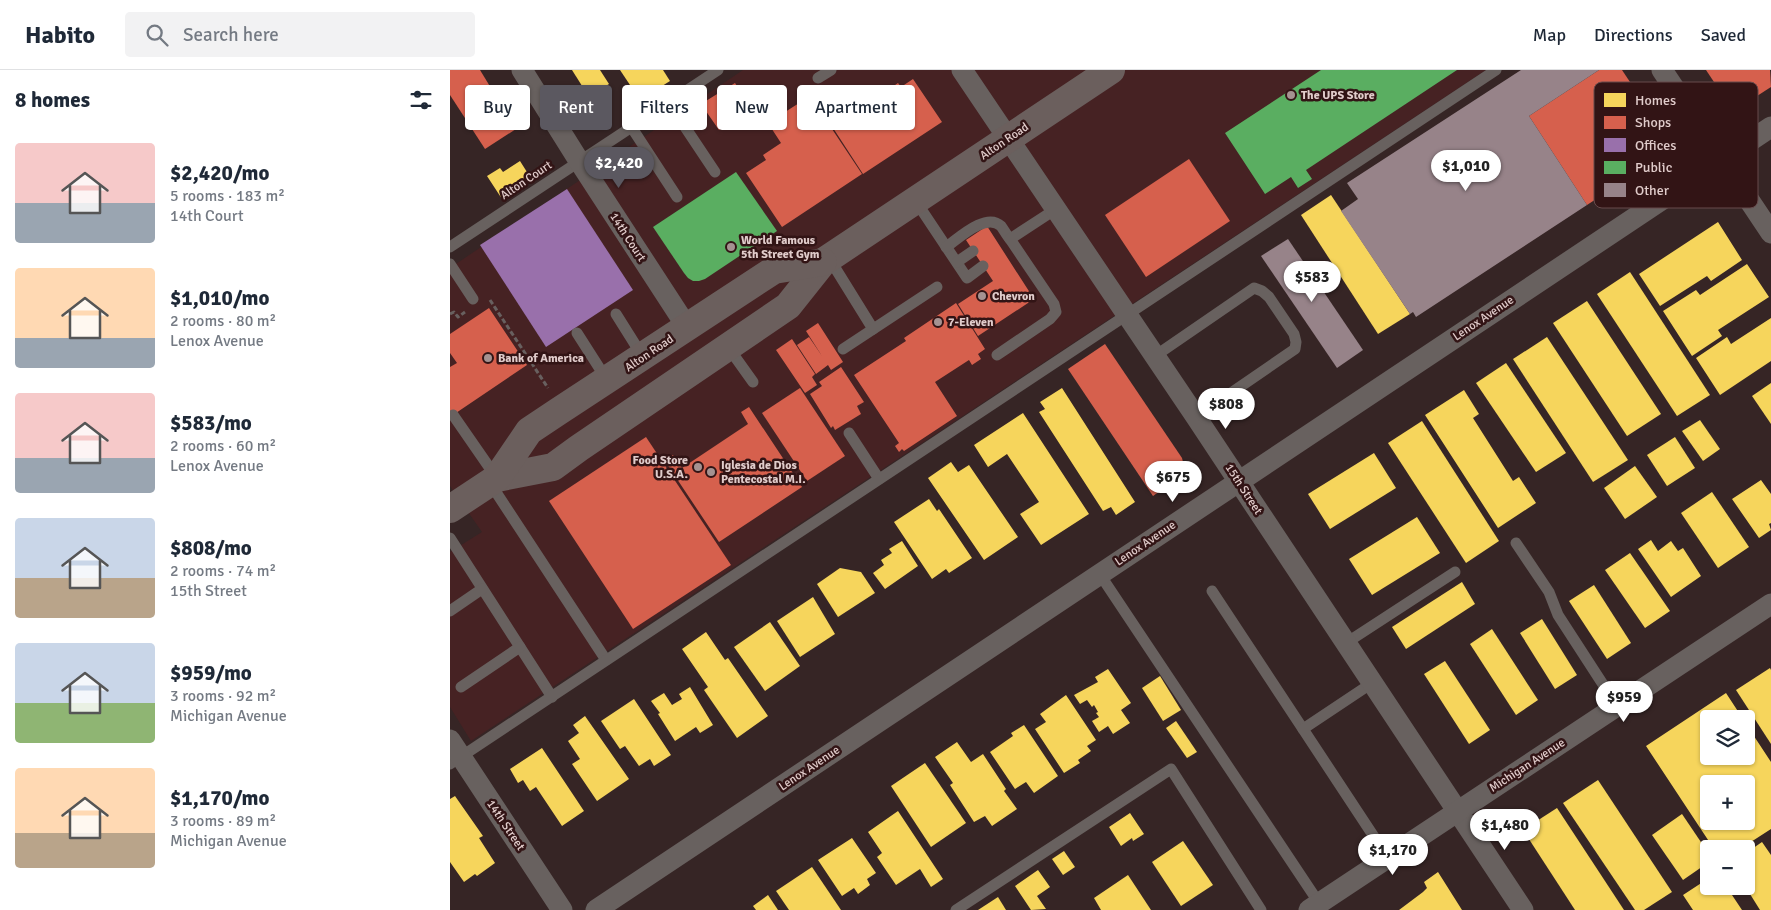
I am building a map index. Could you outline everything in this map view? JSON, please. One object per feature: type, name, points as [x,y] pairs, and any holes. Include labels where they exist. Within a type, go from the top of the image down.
[{"type":"highway","name":"Alton Road","points":[[450,509],[494,481],[553,468],[579,448],[788,306],[826,260],[1111,70]]},
{"type":"highway","name":"Alton Road","points":[[494,481],[529,431],[774,270],[826,260]]},
{"type":"highway","points":[[728,347],[769,273]]},
{"type":"highway","points":[[579,448],[667,354],[687,326]]},
{"type":"street","name":"14th Court","points":[[522,70],[687,326]]},
{"type":"street","name":"15th Street","points":[[962,70],[1196,417],[1523,910]]},
{"type":"street","points":[[1662,70],[1670,82]]},
{"type":"street","name":"Lenox Avenue","points":[[1758,135],[1771,127]]},
{"type":"street","name":"Lenox Avenue","points":[[596,910],[1648,208]]},
{"type":"street","points":[[1754,208],[1771,233]]},
{"type":"street","name":"Michigan Avenue","points":[[1312,908],[1771,604]]},
{"type":"street","name":"14th Street","points":[[454,754],[562,910]]},
{"type":"lane","name":"Alton Court","points":[[696,85],[718,70]]},
{"type":"lane","points":[[818,78],[831,70]]},
{"type":"lane","points":[[454,754],[552,697],[1496,70]]},
{"type":"lane","name":"Alton Court","points":[[450,247],[629,130]]},
{"type":"lane","points":[[633,130],[677,197]]},
{"type":"lane","points":[[687,130],[715,172]]},
{"type":"lane","points":[[915,200],[967,278],[983,266]]},
{"type":"lane","points":[[1005,241],[1056,209]]},
{"type":"lane","points":[[946,247],[984,222],[992,222],[1001,226],[1005,241],[1054,304],[1056,312],[1050,319],[997,355]]},
{"type":"lane","points":[[957,262],[973,251]]},
{"type":"lane","points":[[826,260],[873,328]]},
{"type":"lane","points":[[450,264],[473,303]]},
{"type":"lane","points":[[843,349],[937,287]]},
{"type":"lane","points":[[1155,356],[1254,288],[1262,291],[1269,297],[1294,334],[1295,349],[1196,417]]},
{"type":"lane","points":[[616,314],[643,357]]},
{"type":"lane","points":[[577,333],[607,380]]},
{"type":"lane","points":[[728,347],[753,382]]},
{"type":"lane","points":[[453,415],[606,660]]},
{"type":"lane","points":[[849,433],[879,479]]},
{"type":"lane","points":[[450,538],[552,697]]},
{"type":"lane","points":[[1516,543],[1549,592],[1558,615],[1617,706]]},
{"type":"lane","points":[[1346,643],[1455,572]]},
{"type":"lane","points":[[1099,573],[1312,908]]},
{"type":"lane","points":[[450,611],[482,589]]},
{"type":"lane","points":[[1212,591],[1388,858]]},
{"type":"lane","points":[[460,687],[520,647]]},
{"type":"lane","points":[[1303,729],[1372,683]]},
{"type":"lane","points":[[956,910],[1171,769],[1261,910]]},
{"type":"path","points":[[488,297],[548,388]]},
{"type":"path","points":[[450,314],[454,312],[458,317],[473,303]]},
{"type":"shaded area","points":[[743,70],[1486,70],[471,741],[450,707],[450,552],[482,532],[450,486],[450,268],[654,130],[707,130],[707,94],[717,88],[717,130],[787,130],[787,85],[721,85]]},
{"type":"building: Homes","points":[[572,70],[600,70],[609,84],[607,85],[581,85]]},
{"type":"building: Homes","points":[[620,70],[663,70],[670,81],[664,85],[630,85]]},
{"type":"building: Homes","points":[[520,161],[532,180],[502,199],[487,176],[500,168],[503,172]]},
{"type":"building: Homes","points":[[1331,195],[1410,314],[1378,334],[1301,215]]},
{"type":"building: Homes","points":[[1718,222],[1742,260],[1711,281],[1707,276],[1660,306],[1639,274]]},
{"type":"building: Homes","points":[[1747,264],[1769,297],[1718,330],[1722,336],[1692,356],[1663,311],[1696,290],[1700,295]]},
{"type":"building: Homes","points":[[1630,272],[1710,395],[1677,416],[1597,294]]},
{"type":"building: Homes","points":[[1587,301],[1661,414],[1627,436],[1553,323]]},
{"type":"building: Homes","points":[[1771,318],[1771,361],[1720,395],[1696,358],[1727,337],[1731,344]]},
{"type":"building: Homes","points":[[1547,337],[1628,460],[1593,482],[1513,359]]},
{"type":"building: Homes","points":[[1506,363],[1566,453],[1536,472],[1476,383]]},
{"type":"building: Homes","points":[[1771,383],[1771,424],[1752,396]]},
{"type":"building: Homes","points":[[1062,388],[1135,502],[1116,515],[1111,507],[1103,511],[1039,412],[1045,409],[1040,402]]},
{"type":"building: Homes","points":[[1464,390],[1479,414],[1473,418],[1513,481],[1519,477],[1536,503],[1498,528],[1425,415]]},
{"type":"building: Homes","points":[[1023,413],[1089,514],[1041,545],[1020,514],[1039,502],[1007,454],[988,467],[974,445]]},
{"type":"building: Homes","points":[[1700,420],[1720,449],[1703,461],[1682,431]]},
{"type":"building: Homes","points":[[1422,421],[1499,541],[1466,563],[1388,443]]},
{"type":"building: Homes","points":[[1675,437],[1695,468],[1667,486],[1647,455]]},
{"type":"building: Homes","points":[[1374,453],[1396,488],[1330,529],[1308,494]]},
{"type":"building: Homes","points":[[951,462],[958,472],[969,465],[1018,537],[984,560],[928,478]]},
{"type":"building: Homes","points":[[1635,466],[1657,497],[1625,519],[1604,488]]},
{"type":"building: Homes","points":[[1761,480],[1771,494],[1771,523],[1769,524],[1771,530],[1759,538],[1732,499]]},
{"type":"building: Homes","points":[[1712,492],[1749,547],[1718,568],[1681,513]]},
{"type":"building: Homes","points":[[929,499],[937,511],[939,509],[972,558],[949,573],[946,569],[932,579],[894,522]]},
{"type":"building: Homes","points":[[1417,517],[1440,553],[1372,595],[1349,559]]},
{"type":"building: Homes","points":[[1651,540],[1658,551],[1671,541],[1678,551],[1683,548],[1701,576],[1671,597],[1638,549]]},
{"type":"building: Homes","points":[[902,541],[918,566],[885,589],[873,573],[884,565],[881,560],[892,553],[889,549]]},
{"type":"building: Homes","points":[[1630,553],[1670,611],[1645,628],[1605,570]]},
{"type":"building: Homes","points":[[840,568],[861,572],[875,593],[838,617],[817,584]]},
{"type":"building: Homes","points":[[1462,582],[1475,604],[1406,649],[1392,627]]},
{"type":"building: Homes","points":[[1594,585],[1631,643],[1607,659],[1569,601]]},
{"type":"building: Homes","points":[[813,597],[835,634],[800,657],[777,621]]},
{"type":"building: Homes","points":[[1542,619],[1577,675],[1555,689],[1520,633]]},
{"type":"building: Homes","points":[[770,622],[800,666],[765,691],[734,647]]},
{"type":"building: Homes","points":[[1492,629],[1538,700],[1516,715],[1470,644]]},
{"type":"building: Homes","points":[[706,632],[725,660],[728,658],[768,716],[737,738],[704,690],[708,687],[682,649]]},
{"type":"building: Homes","points":[[1445,661],[1490,730],[1469,744],[1424,674]]},
{"type":"building: Homes","points":[[1770,668],[1771,744],[1755,719],[1755,710],[1749,710],[1736,690]]},
{"type":"building: Homes","points":[[1108,669],[1131,703],[1121,710],[1130,723],[1113,734],[1108,726],[1099,732],[1092,721],[1099,717],[1094,705],[1092,707],[1087,700],[1080,704],[1074,695],[1098,682],[1095,677]]},
{"type":"building: Homes","points":[[1160,676],[1181,710],[1163,721],[1142,688]]},
{"type":"building: Homes","points":[[690,687],[713,725],[700,733],[696,727],[675,741],[658,714],[660,713],[651,701],[664,693],[672,705],[682,699],[679,694]]},
{"type":"building: Homes","points":[[1726,693],[1737,710],[1700,710]]},
{"type":"building: Homes","points":[[1066,695],[1096,740],[1087,746],[1091,751],[1078,760],[1080,763],[1064,773],[1035,729],[1046,722],[1040,714]]},
{"type":"building: Homes","points":[[634,699],[671,755],[654,766],[650,759],[639,766],[625,746],[620,749],[601,721]]},
{"type":"building: Homes","points":[[1700,710],[1700,765],[1755,765],[1755,738],[1771,762],[1771,829],[1754,840],[1708,840],[1701,830],[1755,830],[1755,775],[1700,775],[1700,828],[1646,746]]},
{"type":"building: Homes","points":[[585,716],[629,779],[597,801],[572,764],[580,759],[568,741],[579,733],[573,725]]},
{"type":"building: Homes","points":[[1176,721],[1197,752],[1187,758],[1166,728]]},
{"type":"building: Homes","points":[[1024,725],[1058,776],[1034,793],[1026,782],[1015,789],[990,752],[1013,736],[1011,733]]},
{"type":"building: Homes","points":[[957,742],[971,762],[983,754],[1006,789],[1004,791],[1017,809],[992,826],[985,816],[974,822],[950,785],[953,783],[935,757]]},
{"type":"building: Homes","points":[[542,748],[584,811],[562,826],[536,787],[530,791],[523,780],[518,783],[510,769]]},
{"type":"building: Homes","points":[[925,763],[966,823],[931,847],[891,786]]},
{"type":"building: Homes","points":[[1598,780],[1672,892],[1644,910],[1635,910],[1563,803]]},
{"type":"building: Homes","points":[[455,796],[483,836],[479,838],[495,863],[477,876],[475,874],[464,882],[450,862],[450,799]]},
{"type":"building: Homes","points":[[1557,808],[1624,910],[1575,910],[1523,830]]},
{"type":"building: Homes","points":[[898,811],[943,879],[931,887],[920,869],[896,885],[877,857],[882,853],[868,832]]},
{"type":"building: Homes","points":[[1130,813],[1144,834],[1133,841],[1132,838],[1121,846],[1109,827]]},
{"type":"building: Homes","points":[[1682,814],[1700,841],[1700,868],[1683,880],[1652,835]]},
{"type":"building: Homes","points":[[852,838],[876,873],[867,879],[870,885],[858,894],[854,888],[842,896],[818,860]]},
{"type":"building: Homes","points":[[1183,841],[1213,885],[1181,906],[1152,862]]},
{"type":"building: Homes","points":[[1762,842],[1771,855],[1771,910],[1760,910],[1751,895],[1755,895],[1755,847]]},
{"type":"building: Homes","points":[[1064,851],[1075,867],[1063,875],[1052,859]]},
{"type":"building: Homes","points":[[812,867],[841,910],[789,910],[776,891]]},
{"type":"building: Homes","points":[[1038,870],[1050,887],[1037,896],[1046,909],[1031,910],[1015,886]]},
{"type":"building: Homes","points":[[1438,872],[1462,910],[1399,910],[1423,892],[1427,888],[1424,882]]},
{"type":"building: Homes","points":[[1128,875],[1151,910],[1101,910],[1094,898]]},
{"type":"building: Homes","points":[[1700,884],[1700,895],[1732,895],[1742,910],[1693,910],[1683,895]]},
{"type":"building: Homes","points":[[768,895],[778,910],[756,910],[753,906]]},
{"type":"building: Homes","points":[[998,897],[1006,910],[978,910]]},
{"type":"building: Shops","points":[[450,70],[480,70],[489,85],[465,85],[465,118],[450,95]]},
{"type":"building: Shops","points":[[1599,70],[1622,70],[1630,82],[1594,82],[1594,200],[1587,205],[1529,116]]},
{"type":"building: Shops","points":[[1706,70],[1770,70],[1771,87],[1758,95],[1758,82],[1714,82]]},
{"type":"building: Shops","points":[[913,79],[942,122],[863,174],[834,130],[915,130],[915,85],[904,85]]},
{"type":"building: Shops","points":[[717,94],[717,127],[707,113],[707,100]]},
{"type":"building: Shops","points":[[797,104],[797,130],[833,130],[862,174],[782,227],[746,173],[766,160],[763,155],[781,143],[773,130],[787,130],[787,111]]},
{"type":"building: Shops","points":[[473,130],[514,130],[485,149]]},
{"type":"building: Shops","points":[[1189,159],[1230,221],[1146,277],[1105,215]]},
{"type":"building: Shops","points":[[987,226],[1034,299],[978,336],[958,304],[993,281],[966,240]]},
{"type":"building: Shops","points":[[956,303],[985,349],[978,354],[981,359],[972,365],[969,360],[935,382],[957,416],[904,451],[902,449],[899,452],[895,446],[899,443],[854,375],[906,341],[904,338]]},
{"type":"building: Shops","name":"Bank of America","points":[[489,308],[527,365],[450,417],[450,367],[457,363],[450,353],[450,334]]},
{"type":"building: Shops","points":[[818,323],[843,362],[831,370],[828,365],[816,374],[797,345],[809,337],[822,356],[806,331]]},
{"type":"building: Shops","points":[[792,339],[815,374],[812,377],[817,385],[805,393],[776,350]]},
{"type":"building: Shops","points":[[1105,344],[1182,458],[1184,466],[1180,477],[1153,496],[1068,369]]},
{"type":"building: Shops","points":[[841,367],[864,402],[857,406],[861,414],[835,430],[833,426],[831,428],[810,394],[822,386],[819,382]]},
{"type":"building: Shops","points":[[800,388],[845,456],[807,481],[762,413]]},
{"type":"building: Shops","points":[[749,407],[802,487],[719,542],[665,461],[673,455],[682,468],[748,424],[741,412]]},
{"type":"building: Shops","points":[[646,437],[731,565],[633,629],[549,501]]},
{"type":"building: Offices","points":[[567,189],[633,290],[546,347],[480,245]]},
{"type":"building: Public","points":[[1321,70],[1457,70],[1306,170],[1312,179],[1298,188],[1291,177],[1265,194],[1225,133]]},
{"type":"building: Public","points":[[736,172],[777,231],[705,279],[693,281],[684,273],[653,227]]},
{"type":"building: Other","points":[[1521,70],[1599,70],[1529,116],[1587,205],[1416,317],[1413,312],[1410,314],[1341,211],[1358,199],[1347,183]]},
{"type":"building: Other","points":[[1288,239],[1363,350],[1337,368],[1261,256]]},
{"type":"place","name":"The UPS Store","points":[[1291,95]]},
{"type":"place","name":"World Famous 5th Street Gym","points":[[731,247]]},
{"type":"place","name":"Chevron","points":[[982,296]]},
{"type":"place","name":"7-Eleven","points":[[938,322]]},
{"type":"place","name":"Bank of America","points":[[488,358]]},
{"type":"place","name":"Food Store U.S.A.","points":[[698,467]]},
{"type":"place","name":"Iglesia de Dios Pentecostal M.I.","points":[[711,472]]}]
